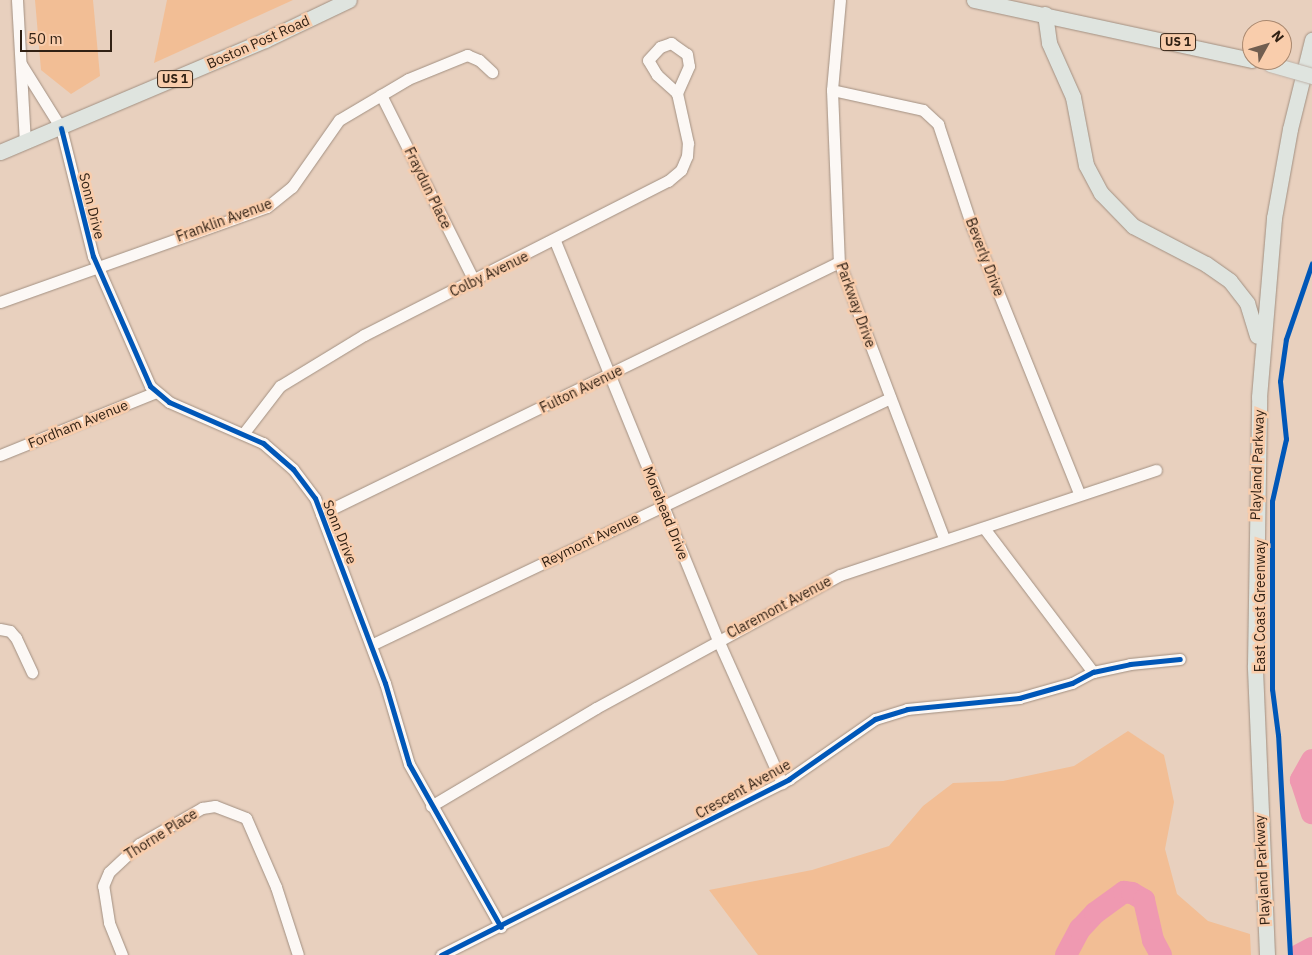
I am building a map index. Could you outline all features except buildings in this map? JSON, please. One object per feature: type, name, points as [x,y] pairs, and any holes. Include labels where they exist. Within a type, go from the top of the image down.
[{"type":"main road","name":"Boston Post Road","points":[[0,152],[61,128],[349,0]]},
{"type":"main road","name":"US 1","points":[[974,0],[1242,58]]},
{"type":"main road","points":[[1045,14],[1049,43],[1073,97],[1086,165],[1101,193],[1133,226],[1206,264],[1230,281],[1243,297],[1253,318],[1261,357]]},
{"type":"main road","name":"Playland Parkway","points":[[1266,955],[1255,656],[1256,443],[1261,357],[1274,218],[1290,129],[1312,40]]},
{"type":"main road","name":"US 1","points":[[1291,70],[1312,76]]},
{"type":"street","points":[[17,0],[25,142]]},
{"type":"street","name":"Parkway Drive","points":[[840,0],[832,90],[839,262],[944,538]]},
{"type":"street","name":"Franklin Avenue","points":[[0,302],[267,207],[292,187],[339,120],[408,79],[467,55],[479,60],[492,72]]},
{"type":"street","name":"Sonn Drive","points":[[21,64],[61,128],[97,266],[156,392],[169,402],[263,443],[292,469],[314,498],[371,644],[409,764],[501,927]]},
{"type":"street","name":"Beverly Drive","points":[[832,90],[923,110],[938,124],[972,226],[1079,493]]},
{"type":"street","name":"Colby Avenue","points":[[243,434],[280,386],[364,335],[555,241],[668,181],[681,170],[688,143],[677,93]]},
{"type":"street","name":"Fraydun Place","points":[[381,95],[474,281]]},
{"type":"street","name":"Morehead Drive","points":[[555,241],[718,640],[782,783]]},
{"type":"street","name":"Fulton Avenue","points":[[321,514],[610,376],[839,262]]},
{"type":"street","name":"Fordham Avenue","points":[[0,455],[156,392]]},
{"type":"street","name":"Reymont Avenue","points":[[371,644],[662,504],[890,398]]},
{"type":"street","name":"Claremont Avenue","points":[[431,806],[718,640],[840,574],[944,538],[984,528],[1079,493],[1156,470]]},
{"type":"street","points":[[984,528],[1093,672]]},
{"type":"street","points":[[0,629],[10,631],[16,638],[32,672]]},
{"type":"street","name":"Crescent Avenue","points":[[441,955],[501,927],[782,783],[875,718],[907,709],[1019,698],[1072,683],[1093,672],[1130,664],[1180,659]]},
{"type":"street","name":"Thorne Place","points":[[122,955],[109,922],[103,886],[109,872],[139,844],[202,808],[215,806],[246,818],[276,887],[298,955]]},
{"type":"shaded area","points":[[35,0],[93,0],[100,76],[71,94],[41,70]]},
{"type":"shaded area","points":[[167,0],[293,0],[154,63]]},
{"type":"shaded area","points":[[1128,731],[1164,755],[1174,802],[1165,849],[1177,894],[1208,921],[1250,934],[1251,955],[758,955],[709,890],[812,870],[889,846],[923,806],[953,783],[1003,781],[1074,766]]},
{"type":"waterway","points":[[1312,760],[1301,780],[1312,813]]},
{"type":"waterway","points":[[1066,955],[1080,929],[1095,913],[1124,892],[1132,893],[1144,900],[1153,940],[1161,955]]},
{"type":"waterway","points":[[1299,955],[1312,948]]},
{"type":"cycle path","points":[[61,128],[93,256],[150,386],[169,402],[263,443],[293,469],[315,498],[385,683],[409,764],[501,927]]},
{"type":"cycle path","name":"East Coast Greenway","points":[[1290,955],[1278,735],[1272,689],[1272,501],[1286,439],[1280,381],[1286,339],[1312,263]]},
{"type":"cycle path","points":[[441,955],[789,779],[875,719],[907,709],[1019,698],[1072,683],[1093,672],[1130,664],[1180,659]]}]
